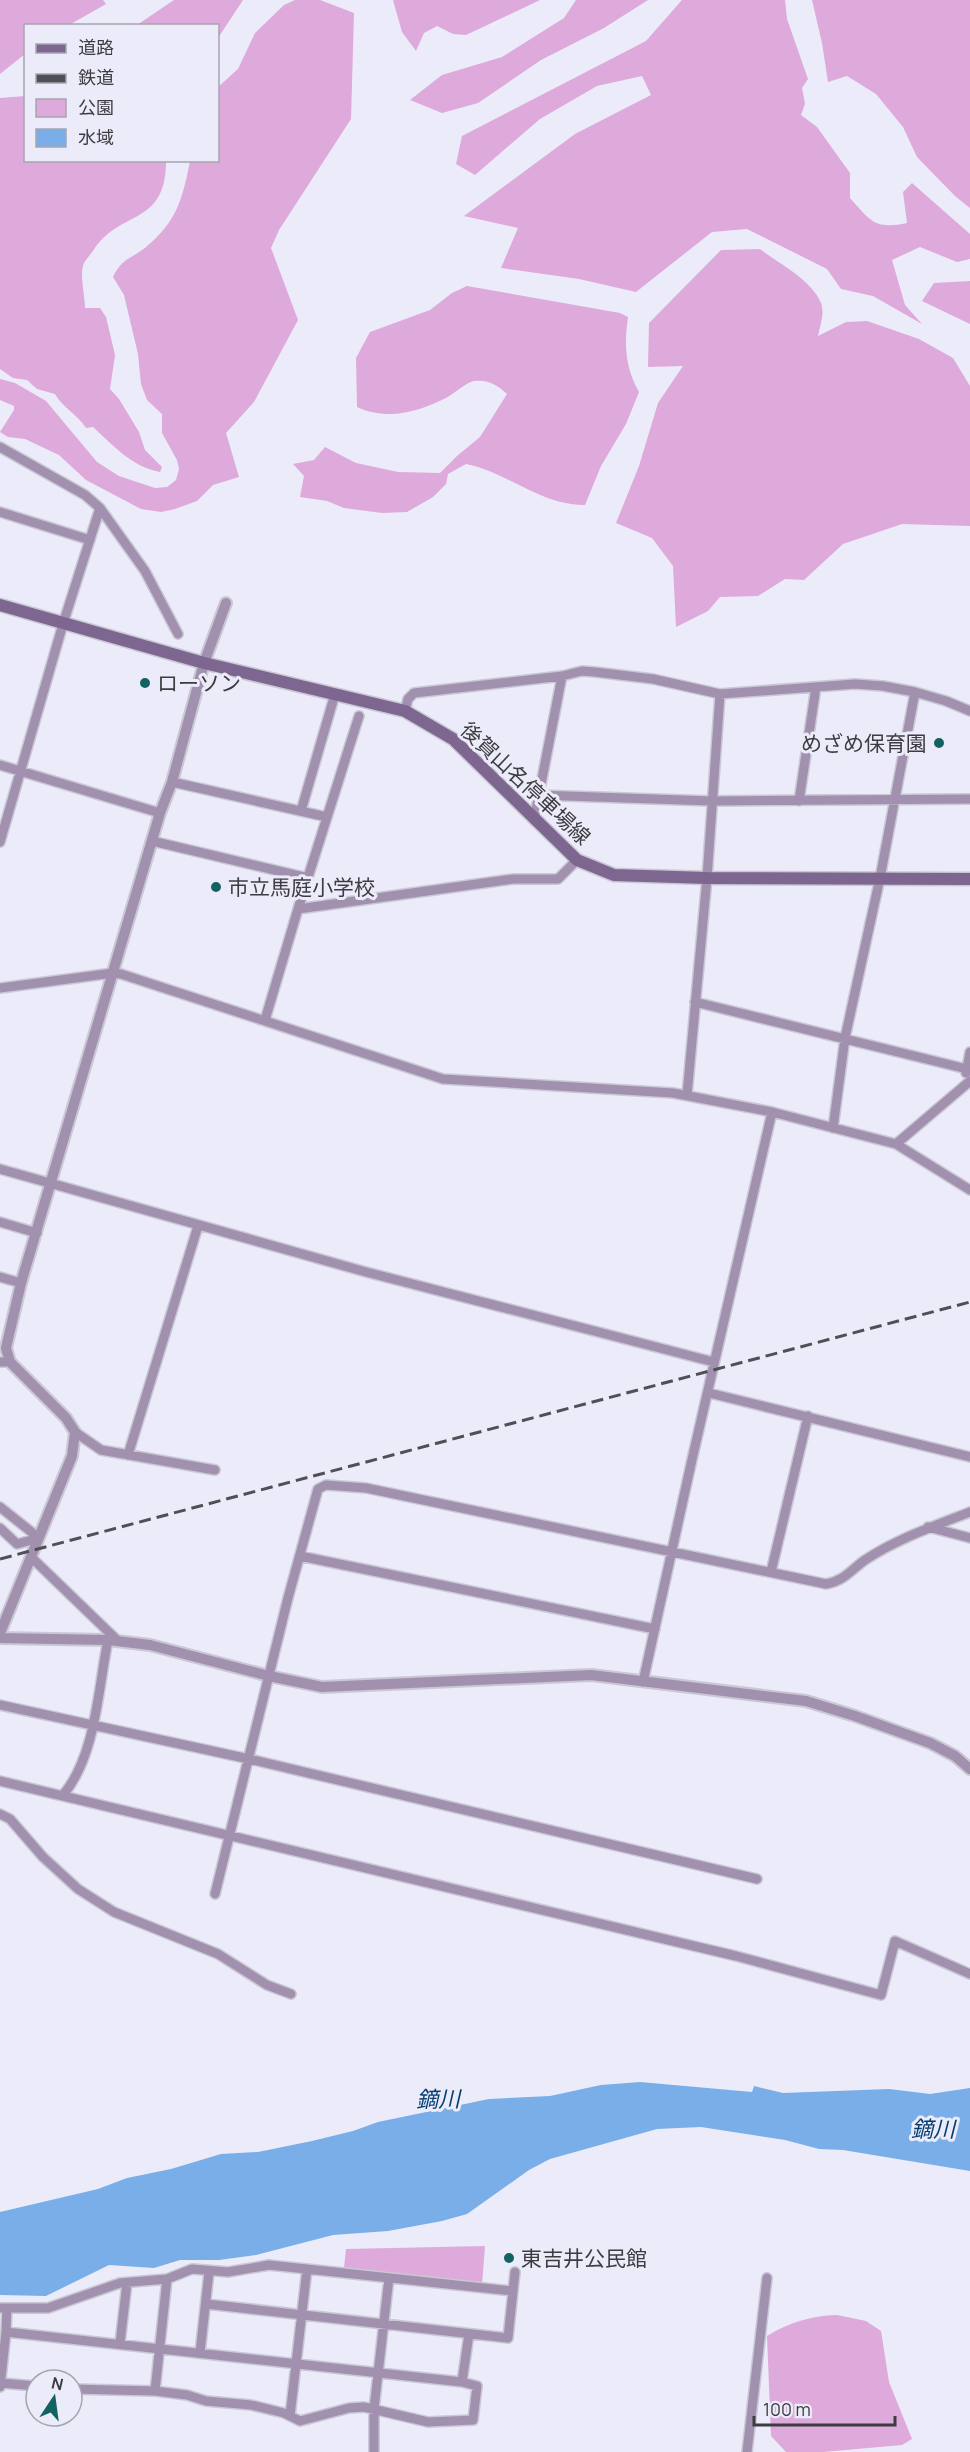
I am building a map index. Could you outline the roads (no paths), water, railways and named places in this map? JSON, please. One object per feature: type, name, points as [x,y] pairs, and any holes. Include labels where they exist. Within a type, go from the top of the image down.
[{"type":"main road","name":"後賀山名停車場線","points":[[0,605],[204,663],[405,711],[453,739],[577,860],[614,875],[707,878],[970,879]]},
{"type":"street","points":[[0,447],[85,495],[100,508],[145,571],[178,634]]},
{"type":"street","points":[[0,842],[63,624],[100,508]]},
{"type":"street","points":[[0,512],[90,540]]},
{"type":"street","points":[[215,1470],[101,1450],[75,1432],[66,1418],[5,1362],[21,1283],[171,782],[204,663],[226,603]]},
{"type":"street","points":[[405,711],[408,699],[414,693],[562,676],[582,671],[653,679],[720,694],[855,684],[915,692],[970,711]]},
{"type":"street","points":[[534,820],[562,676]]},
{"type":"street","points":[[799,801],[816,687]]},
{"type":"street","points":[[833,1128],[845,1038],[880,878],[915,692]]},
{"type":"street","points":[[301,811],[335,693]]},
{"type":"street","points":[[687,1095],[707,878],[720,694]]},
{"type":"street","points":[[265,1020],[359,716]]},
{"type":"street","points":[[0,765],[160,813]]},
{"type":"street","points":[[171,782],[327,817]]},
{"type":"street","points":[[538,795],[711,801],[970,800]]},
{"type":"street","points":[[152,841],[308,878]]},
{"type":"street","points":[[298,909],[513,879],[558,879],[577,860]]},
{"type":"street","points":[[0,988],[113,973],[443,1079],[687,1095],[772,1112],[896,1144],[970,1190]]},
{"type":"street","points":[[695,1002],[966,1069]]},
{"type":"street","points":[[896,1144],[966,1084],[966,1069],[970,1052]]},
{"type":"street","points":[[643,1682],[772,1112]]},
{"type":"street","points":[[0,1170],[198,1226],[714,1362]]},
{"type":"street","points":[[0,1222],[37,1233]]},
{"type":"street","points":[[128,1455],[198,1226]]},
{"type":"street","points":[[0,1277],[21,1283]]},
{"type":"street","points":[[709,1393],[970,1457]]},
{"type":"street","points":[[771,1572],[808,1416]]},
{"type":"street","points":[[0,1633],[72,1456],[75,1432]]},
{"type":"street","points":[[215,1894],[318,1489],[326,1485],[366,1488],[826,1584],[836,1582],[864,1561],[928,1527],[970,1512]]},
{"type":"street","points":[[0,1507],[39,1538]]},
{"type":"street","points":[[928,1527],[970,1538]]},
{"type":"street","points":[[0,1528],[17,1544],[39,1538]]},
{"type":"street","points":[[300,1556],[655,1629]]},
{"type":"street","points":[[32,1558],[113,1640]]},
{"type":"street","points":[[0,1638],[113,1640],[150,1645],[322,1687],[591,1675],[806,1701],[930,1743],[955,1756],[970,1769]]},
{"type":"street","points":[[63,1796],[72,1785],[78,1772],[113,1640]]},
{"type":"street","points":[[0,1705],[249,1759],[757,1880]]},
{"type":"street","points":[[0,1781],[736,1956],[881,1995],[895,1941],[970,1974]]},
{"type":"street","points":[[0,1814],[10,1819],[43,1857],[78,1889],[96,1901],[114,1912],[218,1954],[267,1985],[291,1994]]},
{"type":"street","points":[[24,2386],[1,2385],[6,2332],[3,2308],[48,2308],[127,2283],[167,2279],[192,2270],[228,2272],[269,2265],[513,2291]]},
{"type":"street","points":[[290,2416],[308,2269]]},
{"type":"street","points":[[200,2353],[209,2272]]},
{"type":"street","points":[[206,2304],[508,2338],[515,2272]]},
{"type":"street","points":[[374,2452],[374,2409],[389,2278]]},
{"type":"street","points":[[747,2452],[767,2278]]},
{"type":"street","points":[[155,2391],[167,2279]]},
{"type":"street","points":[[120,2343],[127,2283]]},
{"type":"street","points":[[6,2332],[462,2382],[477,2386],[473,2420],[428,2422],[374,2409],[349,2408],[305,2421],[251,2405],[206,2401],[187,2395],[155,2391],[84,2389]]},
{"type":"street","points":[[462,2382],[469,2334]]},
{"type":"water","name":"鏑川","points":[[640,2082],[752,2092],[754,2086],[783,2093],[889,2089],[930,2094],[970,2088],[970,2171],[843,2150],[819,2149],[785,2140],[701,2127],[657,2129],[550,2159],[529,2170],[467,2214],[442,2221],[388,2231],[333,2235],[256,2255],[219,2260],[180,2260],[154,2268],[109,2265],[46,2296],[0,2295],[0,2212],[98,2189],[127,2178],[171,2169],[221,2154],[258,2152],[312,2141],[378,2122],[489,2099],[550,2096],[601,2085]]},
{"type":"railway","points":[[0,1559],[970,1302]]},
{"type":"place","name":"ローソン","points":[[145,683]]},
{"type":"place","name":"めざめ保育園","points":[[939,743]]},
{"type":"place","name":"市立馬庭小学校","points":[[216,887]]},
{"type":"place","name":"東吉井公民館","points":[[509,2258]]}]
